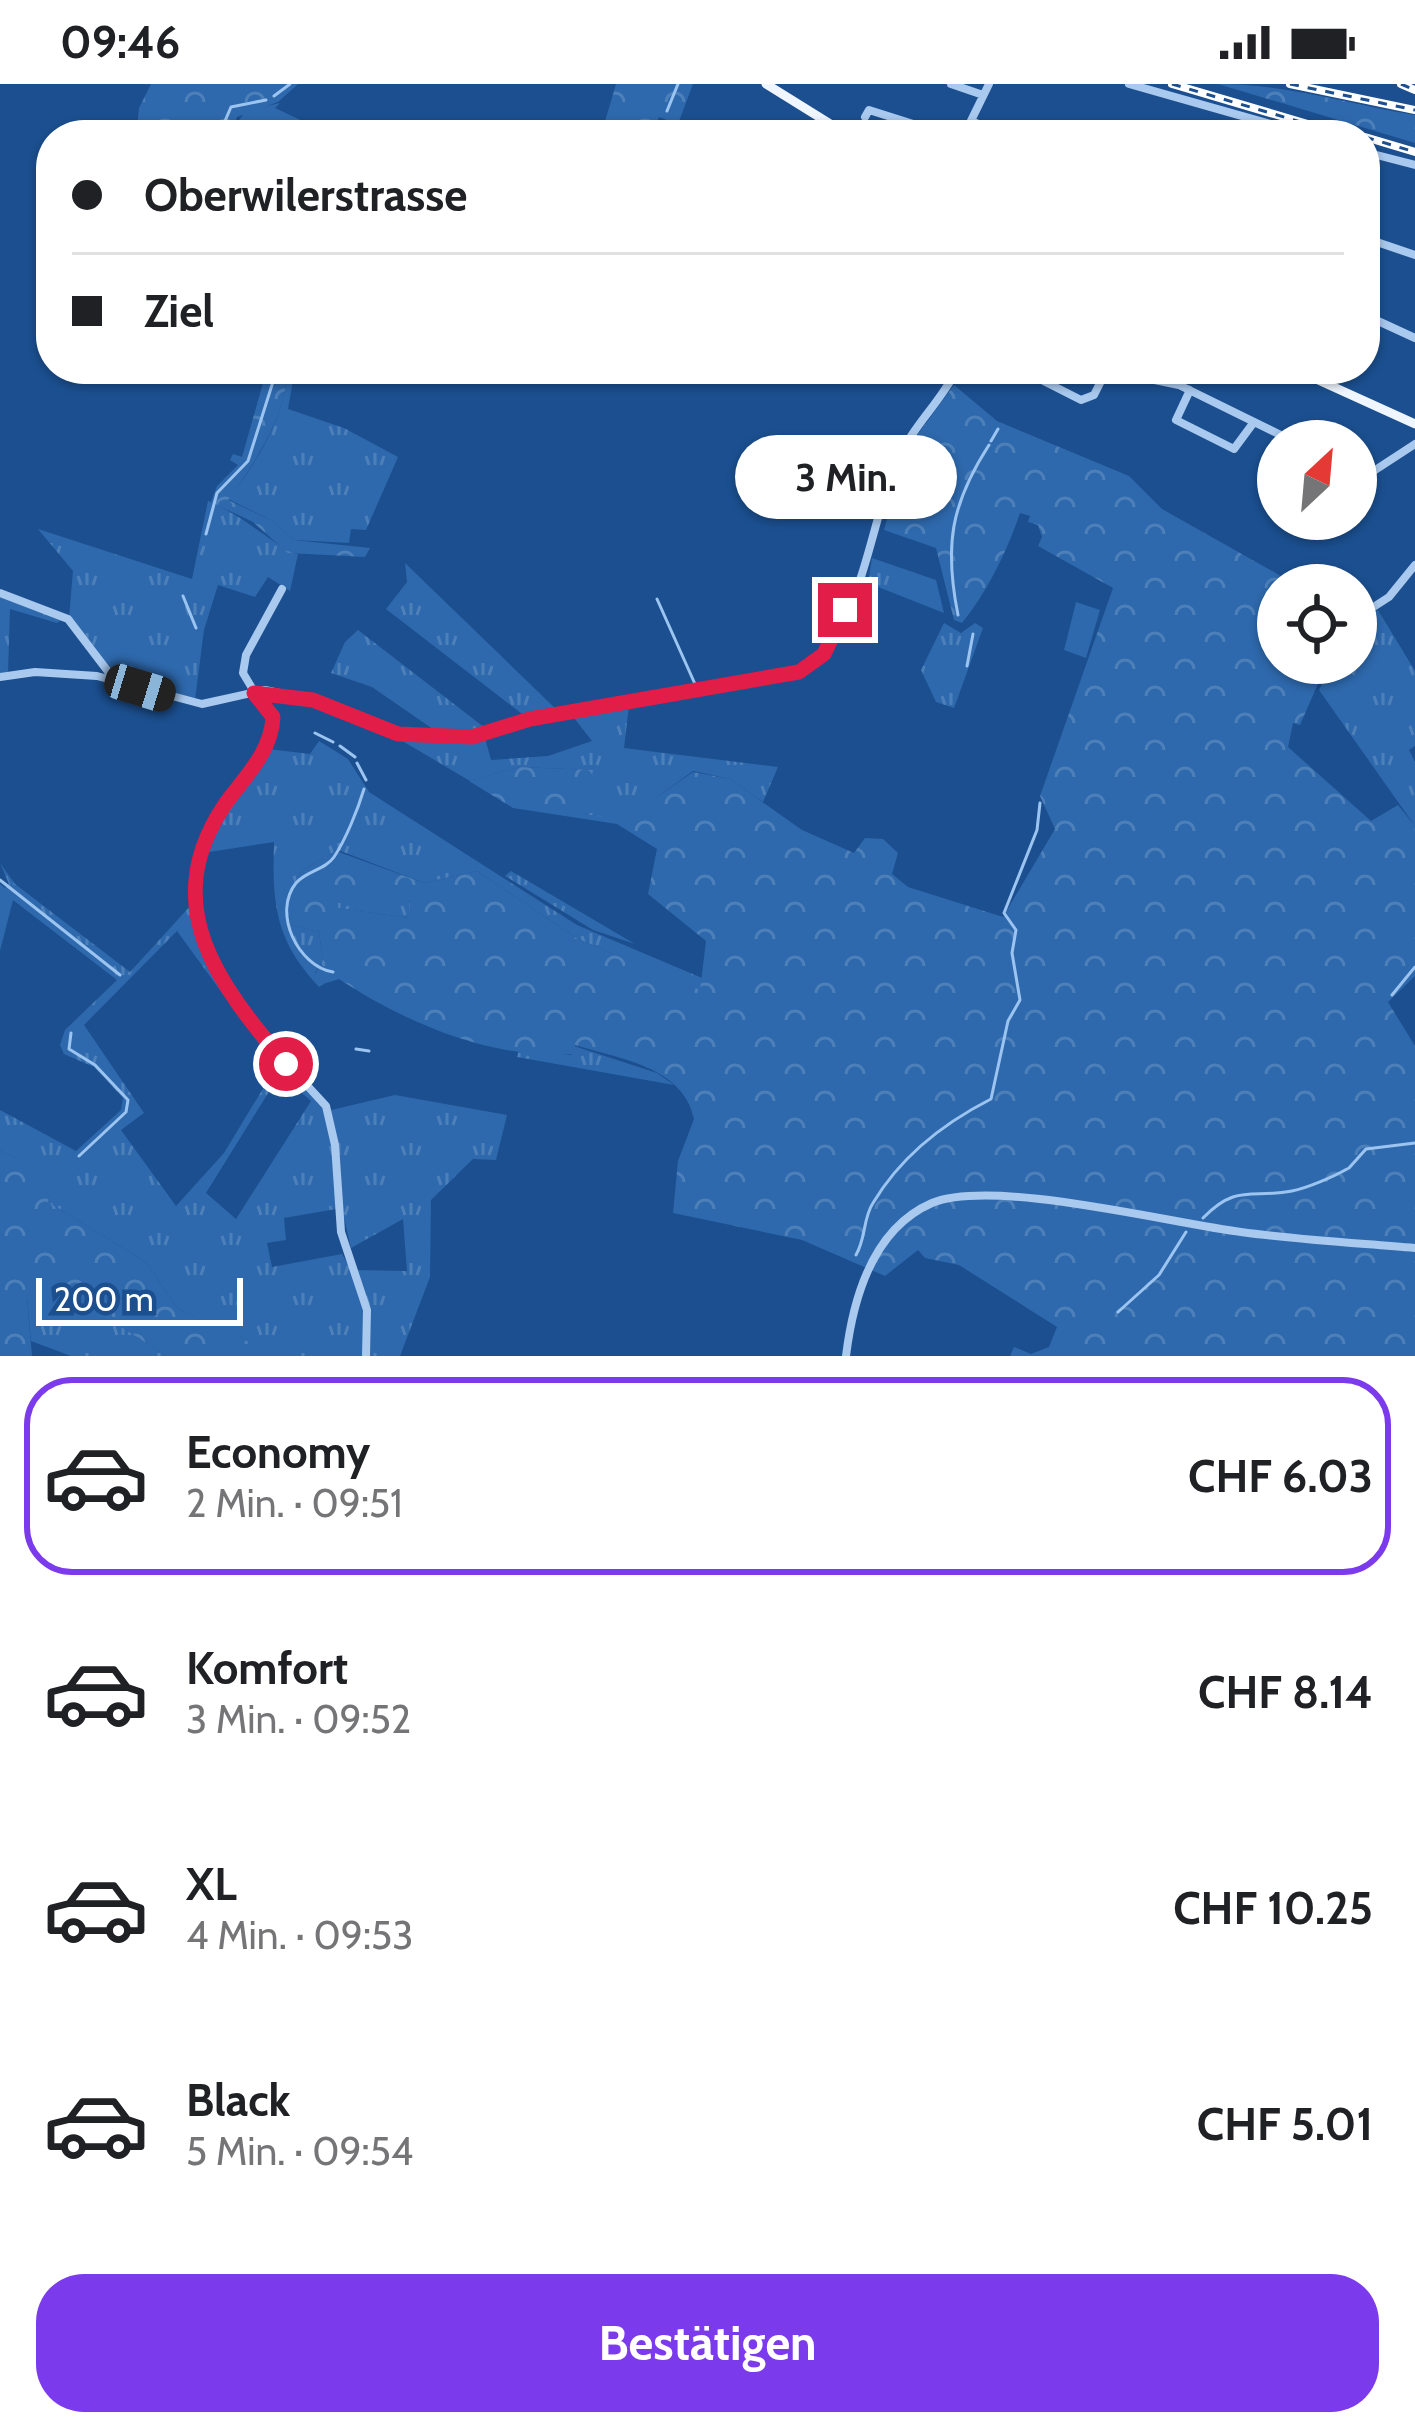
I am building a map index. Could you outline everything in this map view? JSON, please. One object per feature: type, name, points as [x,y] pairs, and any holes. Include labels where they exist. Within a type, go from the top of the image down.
[{"type":"main road","points":[[766,84],[824,120]]},
{"type":"main road","points":[[1327,384],[1415,424]]},
{"type":"street","points":[[951,84],[983,95]]},
{"type":"street","points":[[971,120],[988,84]]},
{"type":"street","points":[[1129,84],[1256,120]]},
{"type":"street","points":[[865,117],[869,110],[901,120]]},
{"type":"street","points":[[1380,156],[1415,165]]},
{"type":"street","points":[[1380,243],[1415,255]]},
{"type":"street","points":[[1380,322],[1415,338]]},
{"type":"street","points":[[0,677],[51,672],[114,680],[195,703],[254,693],[313,700],[398,734],[488,735],[530,719],[799,672],[824,654],[857,583],[899,457],[947,384]]},
{"type":"street","points":[[1050,384],[1081,400],[1094,395],[1098,384]]},
{"type":"street","points":[[1164,384],[1190,390],[1257,423]]},
{"type":"street","points":[[1190,390],[1176,420],[1234,449],[1254,422]]},
{"type":"street","points":[[1377,465],[1415,444]]},
{"type":"street","points":[[1377,605],[1415,566]]},
{"type":"street","points":[[282,589],[246,655],[243,673],[273,723],[254,768],[203,843],[195,882],[198,929],[218,972],[278,1054],[326,1106],[335,1145],[341,1232],[367,1310],[366,1356]]},
{"type":"street","points":[[0,593],[68,619],[114,680]]},
{"type":"street","points":[[846,1356],[852,1308],[867,1269],[919,1211],[949,1198],[1019,1200],[1154,1220],[1415,1248]]},
{"type":"green space","points":[[151,84],[298,84],[278,102],[236,120],[138,120]]},
{"type":"green space","points":[[616,84],[693,84],[680,120],[605,120]]},
{"type":"green space","points":[[1218,84],[1293,91],[1415,115],[1415,143],[1380,133],[1380,120],[1338,120]]},
{"type":"green space","points":[[280,103],[275,108],[300,120],[239,120],[246,111]]},
{"type":"green space","points":[[263,384],[286,384],[276,420],[228,500],[273,521],[294,540],[370,548],[365,557],[288,553],[253,522],[211,502],[217,486],[238,465],[230,460],[233,454],[242,457]]},
{"type":"green space","points":[[292,384],[288,409],[344,428],[398,457],[366,530],[351,529],[349,543],[294,540],[273,521],[228,499],[276,420],[286,385]]},
{"type":"green space","points":[[954,385],[997,421],[1129,476],[1162,509],[1260,564],[1257,684],[1318,684],[1300,725],[1293,723],[1288,747],[1371,821],[1398,805],[1415,826],[1415,976],[1388,1002],[1415,1046],[1415,1356],[1010,1356],[1014,1347],[1031,1354],[1049,1347],[1057,1327],[959,1265],[925,1258],[918,1250],[885,1276],[802,1240],[673,1213],[678,1161],[694,1119],[677,1087],[647,1067],[575,1045],[572,1054],[542,1054],[480,1044],[420,1023],[339,979],[323,984],[315,974],[323,960],[319,932],[290,925],[287,894],[303,870],[336,851],[424,883],[477,871],[578,939],[700,990],[706,941],[648,894],[657,849],[617,824],[513,808],[469,781],[519,767],[593,770],[584,814],[624,820],[693,772],[730,779],[802,830],[854,853],[865,838],[883,839],[898,853],[892,874],[908,887],[1003,917],[1055,829],[1040,796],[1113,588],[1038,546],[1042,537],[1038,525],[1020,513],[1003,556],[962,623],[954,620],[936,548],[884,530],[907,449]],"holes":[[[338,885],[410,902],[409,918],[338,908]]]},
{"type":"green space","points":[[208,501],[298,554],[290,591],[268,577],[255,597],[218,585],[204,630],[195,700],[115,678],[69,618],[73,571],[38,529],[192,579]]},
{"type":"green space","points":[[872,558],[936,580],[944,613],[868,583]]},
{"type":"green space","points":[[405,563],[558,711],[526,717],[386,609],[407,582]]},
{"type":"green space","points":[[0,595],[63,619],[57,623],[10,609],[8,673],[0,675]]},
{"type":"green space","points":[[1076,602],[1100,610],[1086,658],[1064,650]]},
{"type":"green space","points":[[1377,611],[1415,671],[1415,746],[1409,750],[1415,762],[1415,826],[1319,690],[1322,684],[1377,684]]},
{"type":"green space","points":[[944,623],[961,633],[975,623],[983,628],[954,708],[936,702],[921,670]]},
{"type":"green space","points":[[358,630],[489,731],[440,734],[372,687],[331,673],[345,642]]},
{"type":"green space","points":[[629,705],[624,748],[778,767],[763,802],[730,779],[693,771],[624,821],[583,814],[592,770],[519,767],[470,781],[399,739],[485,738],[491,760],[548,756],[592,741],[571,714]]},
{"type":"green space","points":[[319,741],[348,759],[369,792],[577,925],[702,978],[701,991],[578,939],[477,871],[424,883],[338,850],[303,870],[287,894],[290,925],[319,932],[323,960],[315,973],[324,984],[319,987],[293,953],[279,920],[274,842],[203,853],[210,834],[268,749],[310,754]]},
{"type":"green space","points":[[0,863],[15,884],[130,972],[192,904],[198,934],[224,990],[327,1111],[395,1095],[507,1115],[496,1160],[473,1159],[431,1200],[430,1277],[400,1356],[277,1356],[177,1308],[146,1262],[48,1202],[53,1178],[0,1150],[0,1110],[76,1151],[121,1110],[123,1098],[94,1067],[64,1054],[60,1045],[65,1030],[117,980],[13,900],[0,951],[0,884],[5,888],[9,884]],"holes":[[[177,931],[276,1067],[224,1153],[176,1206],[121,1130],[144,1113],[84,1025]],[[280,1074],[311,1101],[236,1219],[206,1193]],[[342,1208],[351,1248],[403,1219],[407,1271],[351,1270],[342,1254],[272,1267],[267,1243],[286,1240],[284,1218]]]},
{"type":"green space","points":[[511,871],[635,944],[593,930],[505,876]]},
{"type":"green space","points":[[338,884],[411,902],[409,918],[337,908]]},
{"type":"green space","points":[[574,1046],[657,1073],[674,1085],[517,1057],[519,1049],[571,1055]]},
{"type":"green space","points":[[0,1150],[54,1178],[48,1202],[146,1262],[177,1308],[278,1356],[167,1356],[72,1296],[27,1299],[32,1356],[0,1356]]},
{"type":"green space","points":[[72,1295],[167,1356],[71,1356],[31,1341],[27,1298]]},
{"type":"waterway","points":[[274,96],[290,84]]},
{"type":"waterway","points":[[667,111],[678,84]]},
{"type":"waterway","points":[[225,120],[231,107],[266,100]]},
{"type":"waterway","points":[[206,534],[217,493],[248,461],[272,384]]},
{"type":"waterway","points":[[991,441],[998,429]]},
{"type":"waterway","points":[[958,615],[952,567],[954,526],[966,487],[989,445]]},
{"type":"waterway","points":[[183,596],[196,628]]},
{"type":"waterway","points":[[657,599],[695,684]]},
{"type":"waterway","points":[[967,666],[973,634]]},
{"type":"waterway","points":[[315,733],[333,742]]},
{"type":"waterway","points":[[340,746],[355,757]]},
{"type":"waterway","points":[[357,763],[366,780]]},
{"type":"waterway","points":[[333,972],[309,960],[292,936],[289,895],[296,883],[334,857],[364,789]]},
{"type":"waterway","points":[[856,1255],[870,1209],[896,1170],[940,1130],[991,1099],[1008,1021],[1020,1000],[1012,953],[1016,930],[1004,913],[1037,830],[1040,803]]},
{"type":"waterway","points":[[0,880],[120,975]]},
{"type":"waterway","points":[[1392,995],[1415,967]]},
{"type":"waterway","points":[[71,1033],[69,1049],[95,1065],[128,1100],[126,1112],[79,1156]]},
{"type":"waterway","points":[[356,1049],[369,1051]]},
{"type":"waterway","points":[[1349,1168],[1366,1149],[1415,1143]]},
{"type":"waterway","points":[[1203,1218],[1236,1196],[1298,1190],[1347,1169]]},
{"type":"waterway","points":[[1118,1312],[1159,1275],[1186,1232]]},
{"type":"railway","points":[[1172,84],[1294,120]]},
{"type":"railway","points":[[1290,84],[1415,110]]},
{"type":"railway","points":[[1401,84],[1415,90]]},
{"type":"railway","points":[[1380,142],[1415,152]]},
{"type":"route","points":[[286,1064],[208,958],[195,910],[203,843],[254,768],[273,723],[254,693],[313,700],[398,734],[488,735],[530,719],[799,672],[824,654],[845,610]]}]
